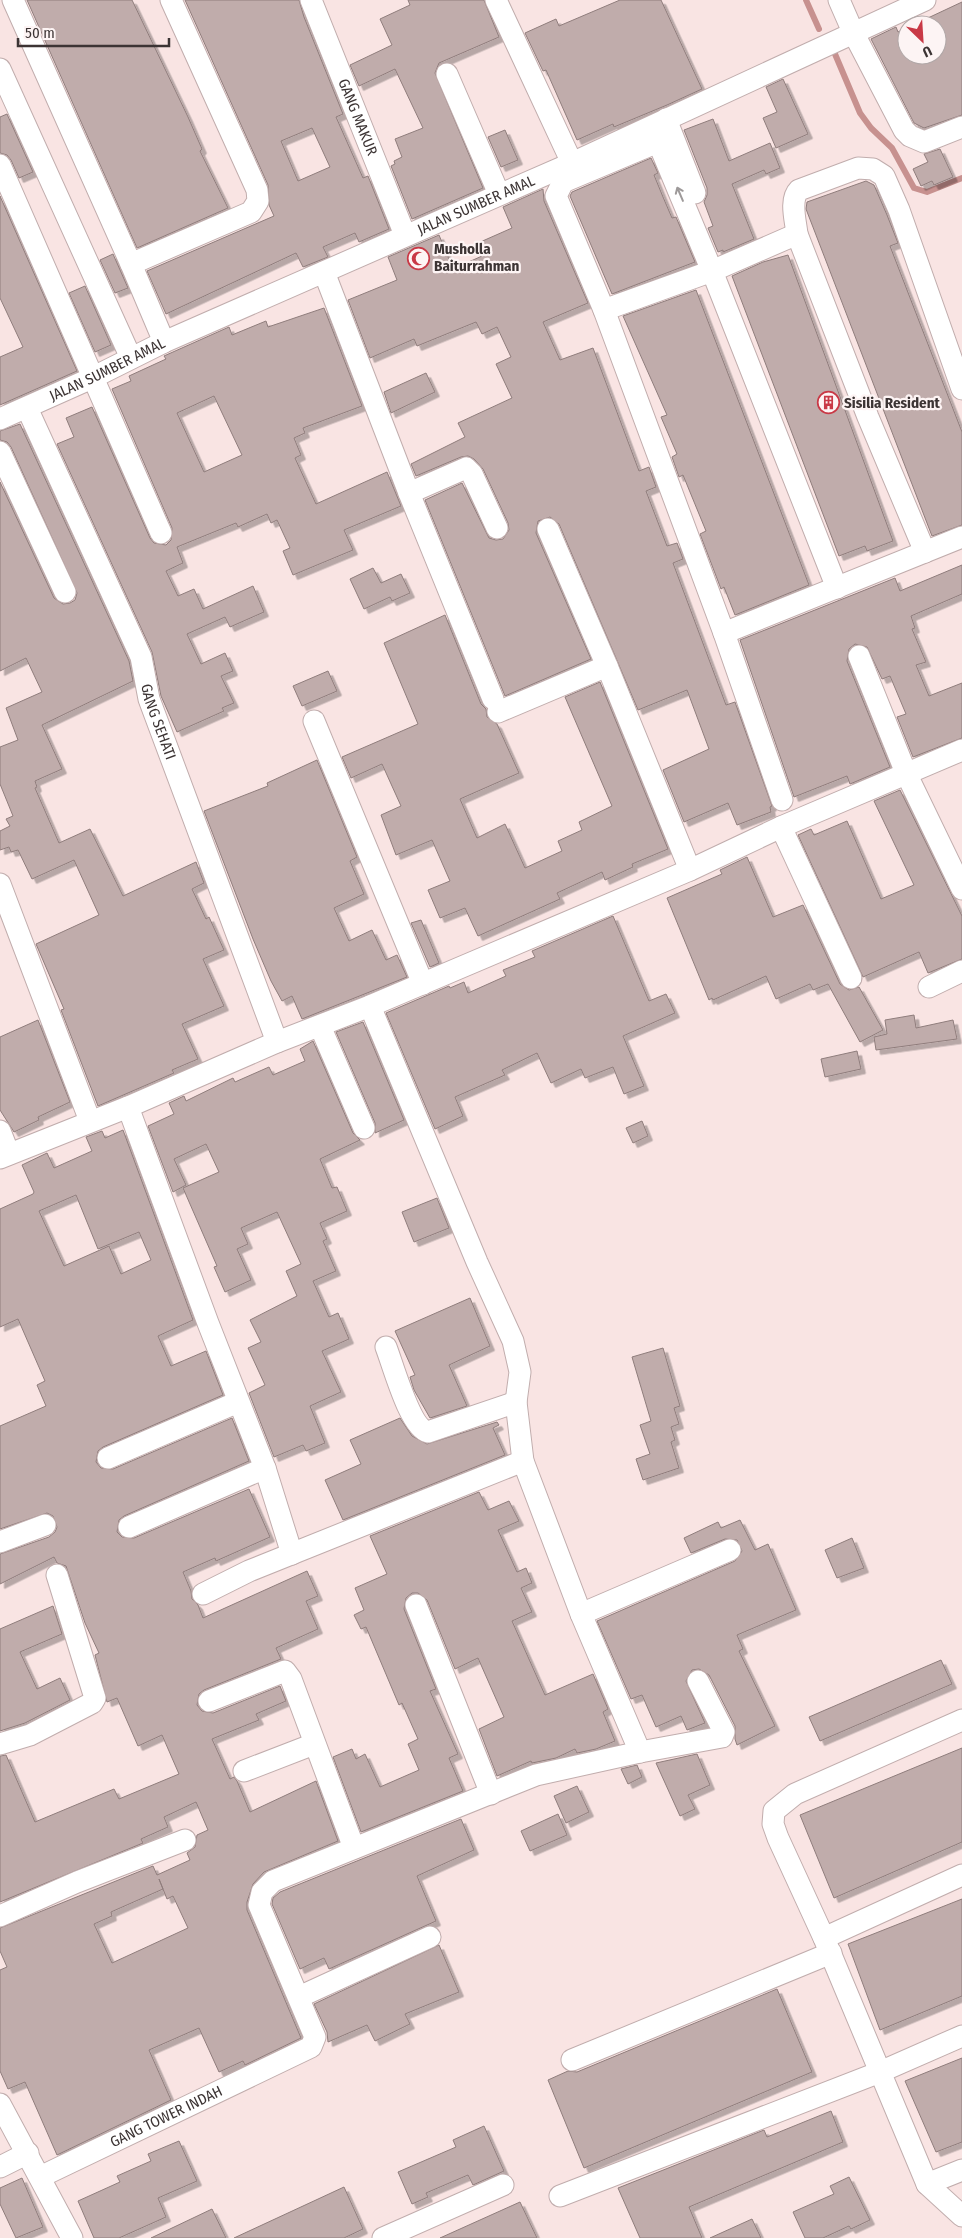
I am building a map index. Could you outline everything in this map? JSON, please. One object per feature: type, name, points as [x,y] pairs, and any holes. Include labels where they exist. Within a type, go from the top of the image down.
[{"type":"street","points":[[13,0],[132,264],[164,342]]},
{"type":"street","points":[[132,264],[252,212],[258,201],[257,190],[170,0]]},
{"type":"street","name":"GANG MAKUR","points":[[311,0],[405,235]]},
{"type":"street","points":[[496,0],[572,163]]},
{"type":"street","points":[[839,0],[853,32],[904,130],[910,136],[924,142],[962,127]]},
{"type":"street","name":"JALAN SUMBER AMAL","points":[[0,419],[92,378],[164,342],[405,235],[658,128],[853,32],[925,0]]},
{"type":"street","points":[[0,69],[131,358]]},
{"type":"street","points":[[447,74],[499,194]]},
{"type":"street","points":[[782,800],[724,633],[667,484],[604,310],[556,196],[558,188],[563,182],[658,128],[718,268],[837,588]]},
{"type":"street","points":[[0,165],[92,378],[162,533]]},
{"type":"street","points":[[925,552],[868,417],[797,234],[794,202],[798,190],[858,168],[873,169],[884,176],[899,210],[962,389]]},
{"type":"street","points":[[604,310],[718,268],[797,234]]},
{"type":"street","points":[[324,272],[409,493],[496,706],[607,666]]},
{"type":"street","name":"GANG SEHATI","points":[[27,408],[141,658],[149,698],[277,1042]]},
{"type":"street","points":[[0,452],[65,592]]},
{"type":"street","points":[[409,493],[466,468],[472,474],[497,528]]},
{"type":"street","points":[[548,529],[607,666],[690,870]]},
{"type":"street","points":[[724,633],[962,537]]},
{"type":"street","points":[[859,656],[906,773],[962,889]]},
{"type":"street","points":[[314,721],[423,984]]},
{"type":"street","points":[[0,1131],[4,1156],[128,1107],[277,1042],[423,984],[690,870],[781,827],[962,750]]},
{"type":"street","points":[[781,827],[851,978]]},
{"type":"street","points":[[0,884],[90,1121]]},
{"type":"street","points":[[929,987],[962,971]]},
{"type":"street","points":[[370,1006],[477,1262],[513,1341],[520,1372],[516,1402],[523,1461],[581,1614],[640,1752]]},
{"type":"street","points":[[320,1026],[364,1128]]},
{"type":"street","points":[[128,1107],[238,1402],[265,1468],[292,1554]]},
{"type":"street","points":[[386,1347],[414,1420],[422,1431],[428,1432],[516,1402]]},
{"type":"street","points":[[108,1458],[238,1402]]},
{"type":"street","points":[[203,1594],[292,1554],[523,1461]]},
{"type":"street","points":[[129,1527],[265,1468]]},
{"type":"street","points":[[0,1542],[45,1524]]},
{"type":"street","points":[[581,1614],[730,1550]]},
{"type":"street","points":[[0,1744],[30,1735],[92,1704],[95,1698],[56,1575]]},
{"type":"street","points":[[416,1605],[491,1794]]},
{"type":"street","points":[[209,1701],[285,1671],[291,1679],[314,1744],[337,1798],[354,1848]]},
{"type":"street","name":"GANG TOWER INDAH","points":[[40,2177],[312,2047],[315,2037],[259,1905],[262,1892],[273,1881],[536,1775],[724,1736],[714,1708],[698,1681]]},
{"type":"street","points":[[962,1720],[795,1794],[774,1812],[774,1824],[778,1838],[827,1946],[927,2184],[962,2216]]},
{"type":"street","points":[[244,1771],[314,1744]]},
{"type":"street","points":[[0,1916],[77,1882],[185,1840]]},
{"type":"street","points":[[572,2060],[827,1946],[962,1875]]},
{"type":"street","points":[[299,1996],[430,1937]]},
{"type":"street","points":[[560,2196],[880,2072],[962,2036]]},
{"type":"street","points":[[0,2104],[72,2238]]},
{"type":"street","points":[[0,2167],[28,2154]]},
{"type":"street","points":[[927,2184],[962,2170]]},
{"type":"street","points":[[383,2238],[503,2186]]},
{"type":"building","points":[[27,0],[132,0],[188,117],[202,149],[200,151],[228,208],[137,248]]},
{"type":"building","points":[[185,0],[299,0],[343,114],[336,117],[363,178],[368,176],[389,229],[359,242],[355,233],[323,247],[328,257],[303,267],[296,253],[166,314],[147,271],[274,216],[269,205],[268,185]],"holes":[[[312,128],[330,167],[298,181],[281,141]]]},
{"type":"building","points":[[408,0],[484,0],[499,37],[439,63],[435,73],[483,188],[412,219],[391,166],[395,164],[394,161],[402,157],[395,139],[423,128],[395,69],[359,86],[350,65],[392,45],[380,19],[410,5]]},
{"type":"building","points":[[620,0],[661,0],[702,89],[614,127],[613,124],[577,140],[546,70],[543,71],[525,33],[556,19],[559,26]]},
{"type":"building","points":[[962,2],[962,115],[924,128],[914,123],[871,39],[896,27],[897,65],[947,65],[947,15],[934,15]]},
{"type":"building","points":[[783,79],[808,134],[776,148],[763,118],[777,112],[766,87]]},
{"type":"building","points":[[7,114],[33,172],[19,178],[11,160],[7,155],[0,153],[0,117]]},
{"type":"building","points":[[713,119],[729,161],[770,143],[780,168],[766,174],[764,170],[732,184],[754,239],[723,252],[723,250],[718,252],[708,228],[713,226],[704,202],[707,188],[684,130]]},
{"type":"building","points":[[505,130],[518,160],[501,167],[488,137]]},
{"type":"building","points":[[940,149],[953,177],[934,185],[932,181],[921,186],[913,169],[928,162],[924,154]]},
{"type":"building","points":[[651,158],[658,173],[654,175],[663,197],[672,218],[676,217],[695,262],[612,294],[570,196],[572,192]]},
{"type":"building","points":[[866,181],[874,185],[898,243],[890,246],[962,432],[962,525],[932,536],[806,209],[807,202]]},
{"type":"building","points":[[543,189],[544,201],[588,303],[543,322],[560,360],[593,348],[639,471],[649,467],[656,487],[646,491],[667,546],[677,543],[683,559],[673,563],[726,705],[735,702],[772,806],[770,807],[771,812],[737,825],[728,803],[684,822],[663,770],[709,749],[687,690],[638,710],[559,524],[550,517],[538,521],[536,533],[591,659],[505,696],[425,500],[462,483],[489,538],[503,539],[509,530],[508,523],[483,469],[474,459],[468,456],[461,457],[416,476],[411,464],[465,437],[458,423],[512,398],[496,364],[511,357],[497,327],[482,334],[476,322],[417,346],[414,339],[370,358],[348,300],[397,280],[388,257],[439,235],[453,269],[482,256],[478,243],[512,228],[503,207]]},
{"type":"building","points":[[0,196],[77,371],[0,405],[0,357],[23,347],[0,298]]},
{"type":"building","points":[[113,254],[128,288],[115,293],[100,260]]},
{"type":"building","points":[[788,255],[893,541],[867,551],[865,546],[839,556],[732,276],[763,262]]},
{"type":"building","points":[[85,286],[111,345],[95,352],[69,293]]},
{"type":"building","points":[[696,290],[809,585],[735,615],[724,587],[721,589],[700,534],[706,531],[683,475],[679,477],[672,457],[677,454],[661,417],[667,415],[623,316]]},
{"type":"building","points":[[324,308],[362,406],[303,428],[305,433],[294,438],[301,455],[295,458],[316,504],[387,472],[401,506],[344,530],[353,550],[293,575],[283,551],[290,548],[277,520],[271,523],[267,514],[238,527],[236,523],[177,547],[183,563],[166,571],[178,596],[194,589],[203,609],[253,586],[264,612],[230,627],[225,617],[187,634],[201,664],[225,653],[233,671],[221,676],[234,703],[222,708],[224,711],[177,732],[161,696],[152,652],[57,444],[74,437],[66,418],[92,407],[150,538],[154,543],[166,545],[171,540],[172,528],[112,389],[131,381],[129,376],[166,359],[164,356],[229,327],[232,335],[266,321],[268,327]],"holes":[[[214,396],[242,455],[204,472],[177,413]]]},
{"type":"building","points":[[426,373],[435,392],[391,413],[384,392]]},
{"type":"building","points":[[20,424],[129,661],[133,681],[42,725],[62,769],[35,781],[37,787],[35,788],[59,843],[90,829],[123,896],[196,862],[204,883],[192,889],[206,919],[209,917],[224,950],[203,959],[224,1006],[182,1024],[198,1059],[172,1070],[174,1073],[98,1106],[61,1010],[64,1009],[36,944],[99,915],[74,860],[32,879],[18,850],[11,852],[9,847],[0,850],[0,831],[10,826],[6,819],[13,816],[0,784],[0,747],[18,740],[6,708],[42,692],[26,658],[0,671],[0,482],[54,598],[63,604],[70,603],[75,600],[77,593],[11,447],[7,442],[0,440],[0,431]]},
{"type":"building","points":[[962,565],[962,594],[911,616],[915,628],[912,629],[926,662],[916,665],[929,696],[962,683],[962,738],[913,757],[897,717],[906,714],[890,676],[882,679],[867,647],[855,644],[849,649],[847,661],[890,767],[850,784],[847,776],[794,797],[740,640],[895,578],[900,591]]},
{"type":"building","points":[[373,568],[381,583],[401,574],[410,593],[392,601],[390,597],[364,609],[350,579]]},
{"type":"building","points":[[445,615],[481,704],[486,709],[487,717],[497,724],[519,773],[460,799],[477,838],[505,824],[525,868],[562,851],[558,841],[582,830],[579,822],[612,806],[565,697],[600,682],[668,849],[632,864],[633,867],[605,880],[602,872],[557,893],[560,899],[478,936],[465,908],[440,918],[428,890],[450,881],[432,840],[396,855],[381,815],[401,806],[382,764],[351,778],[342,757],[418,724],[384,643]]},
{"type":"building","points":[[328,671],[337,691],[302,706],[293,686]]},
{"type":"building","points":[[317,760],[357,857],[350,861],[364,894],[334,908],[349,941],[372,930],[386,960],[397,955],[407,977],[302,1019],[292,996],[282,1001],[271,981],[204,811],[268,786],[267,783]]},
{"type":"building","points":[[900,790],[962,916],[962,959],[928,973],[919,952],[863,977],[798,835],[811,829],[814,835],[847,821],[881,899],[914,885],[874,801]]},
{"type":"building","points":[[747,857],[773,917],[803,905],[840,984],[849,990],[859,987],[883,1030],[860,1042],[828,984],[813,990],[810,984],[776,999],[766,976],[713,1000],[712,998],[709,1000],[667,898],[722,874],[720,870]]},
{"type":"building","points":[[613,916],[649,1001],[666,994],[675,1013],[623,1036],[644,1086],[624,1094],[613,1067],[585,1078],[581,1069],[551,1083],[537,1053],[502,1070],[505,1075],[455,1097],[463,1116],[435,1129],[386,1013],[449,986],[450,988],[464,982],[468,993],[506,976],[503,970],[535,957],[532,951]]},
{"type":"building","points":[[421,920],[439,963],[430,967],[411,923]]},
{"type":"building","points":[[914,1015],[916,1028],[953,1020],[957,1039],[876,1050],[874,1037],[887,1034],[885,1020]]},
{"type":"building","points":[[38,1020],[70,1102],[38,1117],[39,1120],[14,1132],[0,1110],[0,1037]]},
{"type":"building","points":[[363,1022],[404,1120],[375,1133],[375,1123],[336,1032]]},
{"type":"building","points":[[313,1041],[353,1133],[360,1140],[320,1159],[332,1188],[337,1187],[347,1211],[320,1223],[327,1239],[323,1241],[336,1271],[313,1281],[329,1317],[338,1313],[349,1339],[322,1351],[341,1392],[310,1406],[325,1443],[306,1451],[303,1445],[274,1457],[249,1393],[265,1385],[248,1348],[261,1342],[250,1320],[297,1296],[286,1271],[301,1264],[277,1212],[241,1228],[248,1244],[237,1249],[251,1280],[225,1292],[214,1267],[217,1266],[183,1188],[219,1172],[206,1144],[174,1159],[186,1185],[173,1192],[148,1126],[174,1114],[169,1103],[184,1096],[186,1101],[233,1078],[235,1082],[269,1067],[273,1075],[305,1061],[300,1049]]},
{"type":"building","points":[[857,1051],[861,1069],[825,1077],[821,1059]]},
{"type":"building","points":[[642,1121],[648,1136],[633,1143],[626,1128]]},
{"type":"building","points":[[123,1130],[193,1320],[158,1336],[171,1366],[206,1351],[223,1395],[103,1447],[98,1451],[96,1462],[101,1468],[113,1469],[232,1418],[249,1461],[124,1516],[119,1520],[117,1532],[122,1537],[134,1538],[249,1489],[270,1537],[216,1561],[215,1558],[183,1572],[191,1591],[192,1599],[198,1605],[203,1618],[307,1571],[318,1596],[306,1601],[318,1629],[276,1648],[281,1659],[204,1690],[199,1694],[197,1705],[202,1711],[213,1713],[280,1686],[286,1701],[256,1714],[259,1720],[212,1739],[230,1779],[234,1777],[237,1781],[250,1812],[316,1781],[338,1841],[264,1872],[253,1884],[247,1902],[247,1910],[301,2038],[245,2065],[243,2061],[219,2072],[199,2028],[149,2050],[171,2100],[57,2155],[25,2082],[8,2089],[0,2071],[0,1970],[7,1967],[0,1951],[0,1928],[153,1866],[157,1875],[190,1860],[187,1853],[195,1847],[197,1835],[208,1830],[196,1802],[164,1817],[168,1827],[141,1839],[143,1843],[0,1902],[0,1756],[6,1755],[35,1822],[114,1789],[119,1799],[179,1774],[162,1735],[138,1746],[117,1698],[107,1702],[95,1655],[99,1653],[85,1623],[66,1566],[57,1563],[54,1557],[0,1584],[0,1554],[49,1537],[55,1532],[57,1527],[53,1516],[47,1513],[0,1529],[0,1426],[46,1406],[37,1385],[45,1381],[18,1319],[0,1327],[0,1209],[34,1192],[22,1165],[47,1153],[54,1168],[92,1151],[86,1137],[102,1131],[105,1138]],"holes":[[[76,1195],[98,1249],[139,1232],[151,1260],[121,1274],[109,1246],[64,1266],[39,1211]],[[163,1889],[167,1899],[173,1896],[188,1928],[112,1963],[94,1924],[112,1916],[111,1912]]]},
{"type":"building","points":[[437,1198],[449,1228],[414,1242],[402,1212]]},
{"type":"building","points":[[470,1298],[490,1346],[449,1365],[467,1406],[430,1418],[414,1390],[410,1377],[415,1375],[395,1331]]},
{"type":"building","points":[[663,1348],[680,1406],[674,1408],[679,1424],[671,1427],[675,1440],[671,1442],[679,1468],[643,1480],[636,1459],[650,1454],[640,1425],[651,1421],[632,1357]]},
{"type":"building","points":[[400,1418],[412,1436],[427,1444],[497,1422],[499,1425],[493,1428],[505,1455],[343,1520],[325,1480],[361,1464],[350,1440]]},
{"type":"building","points":[[479,1492],[488,1510],[509,1501],[519,1521],[498,1530],[517,1572],[526,1568],[532,1583],[521,1588],[532,1612],[512,1621],[545,1695],[593,1674],[608,1709],[603,1712],[615,1741],[596,1749],[577,1753],[575,1749],[556,1758],[532,1763],[531,1761],[497,1776],[479,1729],[504,1717],[478,1658],[455,1669],[427,1600],[418,1593],[412,1593],[406,1598],[404,1609],[436,1689],[430,1691],[458,1754],[449,1758],[463,1791],[361,1832],[333,1757],[352,1749],[356,1759],[365,1754],[380,1787],[419,1770],[408,1744],[418,1739],[402,1703],[399,1705],[366,1627],[361,1629],[354,1615],[364,1610],[355,1588],[387,1574],[370,1536]]},
{"type":"building","points":[[740,1520],[755,1550],[768,1544],[796,1610],[737,1635],[743,1649],[739,1651],[775,1726],[737,1745],[735,1726],[709,1675],[699,1669],[692,1670],[686,1681],[705,1723],[687,1730],[681,1716],[656,1727],[642,1695],[631,1699],[597,1621],[735,1561],[742,1551],[737,1540],[725,1539],[691,1553],[684,1538],[718,1522],[721,1528]]},
{"type":"building","points":[[852,1538],[864,1568],[837,1578],[825,1550]]},
{"type":"building","points":[[53,1606],[62,1634],[20,1652],[37,1689],[60,1678],[70,1700],[25,1723],[0,1731],[0,1629]]},
{"type":"building","points":[[941,1660],[952,1684],[820,1741],[809,1717]]},
{"type":"building","points":[[962,1748],[962,1842],[834,1898],[800,1815]]},
{"type":"building","points":[[697,1754],[710,1785],[688,1795],[695,1809],[680,1816],[656,1763]]},
{"type":"building","points":[[637,1765],[642,1777],[628,1784],[621,1769]]},
{"type":"building","points":[[577,1786],[589,1812],[566,1823],[554,1796]]},
{"type":"building","points":[[558,1814],[567,1835],[530,1851],[521,1831]]},
{"type":"building","points":[[461,1819],[474,1850],[417,1876],[436,1921],[329,1969],[324,1958],[300,1969],[272,1904],[273,1898],[280,1892]]},
{"type":"building","points":[[962,1899],[962,1996],[880,2030],[848,1944]]},
{"type":"building","points":[[439,1945],[459,1992],[405,2014],[410,2024],[375,2041],[367,2025],[328,2042],[327,2032],[314,2004]]},
{"type":"building","points":[[777,1989],[812,2072],[584,2168],[548,2080],[568,2071],[577,2072]]},
{"type":"building","points":[[962,2058],[962,2142],[936,2152],[905,2081]]},
{"type":"building","points":[[831,2111],[843,2142],[689,2207],[702,2238],[640,2238],[618,2188],[764,2130],[767,2137]]},
{"type":"building","points":[[484,2126],[504,2171],[473,2185],[468,2175],[426,2193],[428,2197],[412,2204],[398,2172],[456,2147],[453,2140]]},
{"type":"building","points":[[179,2141],[197,2181],[158,2198],[166,2217],[119,2238],[94,2238],[78,2201],[120,2182],[117,2176],[151,2161],[148,2154]]},
{"type":"building","points":[[849,2177],[870,2220],[851,2229],[849,2226],[823,2238],[805,2238],[793,2212],[834,2194],[830,2186]]},
{"type":"building","points":[[22,2178],[43,2227],[16,2238],[0,2204],[0,2188]]},
{"type":"building","points":[[344,2187],[363,2229],[344,2238],[234,2238]]},
{"type":"building","points":[[520,2202],[537,2238],[440,2238]]},
{"type":"building","points":[[212,2209],[226,2238],[151,2238]]},
{"type":"building","points":[[752,2219],[761,2238],[710,2238]]},
{"type":"waterway","points":[[806,0],[819,29]]},
{"type":"waterway","points":[[835,54],[860,113],[871,128],[892,148],[914,188],[927,192],[962,178]]},
{"type":"place","name":"Musholla Baiturrahman","points":[[418,258]]},
{"type":"place","name":"Sisilia Resident","points":[[828,403]]}]
